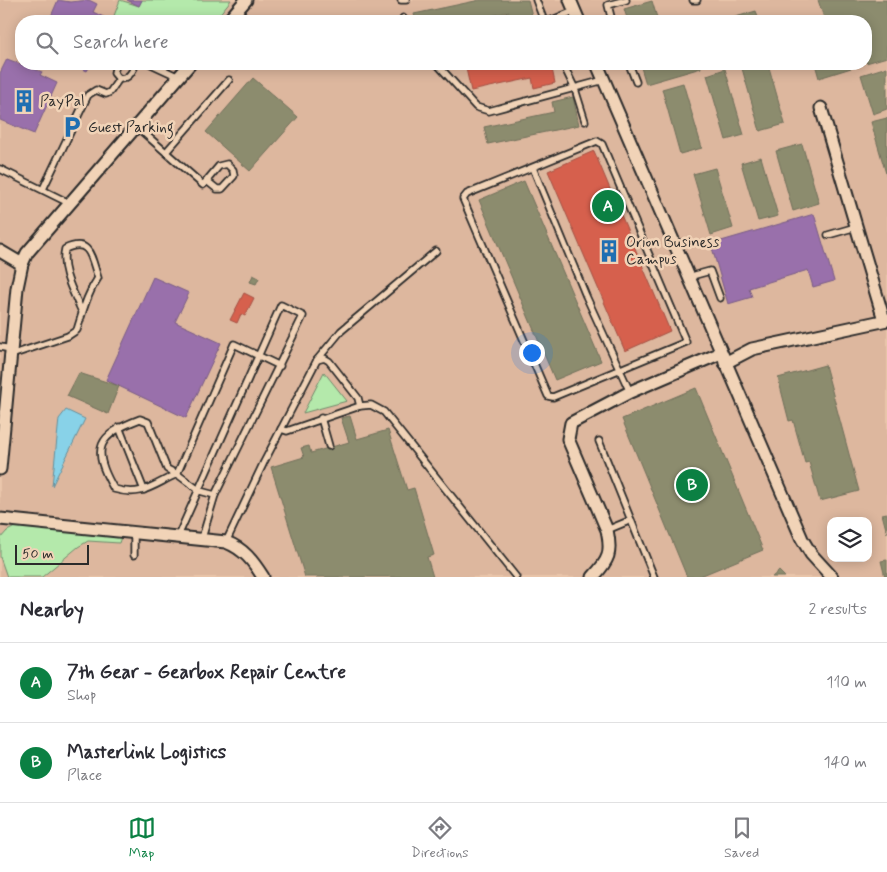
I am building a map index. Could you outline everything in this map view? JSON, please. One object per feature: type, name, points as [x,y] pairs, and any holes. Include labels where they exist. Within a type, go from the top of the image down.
[{"type":"street","points":[[233,15],[246,0]]},
{"type":"street","points":[[570,0],[576,15]]},
{"type":"street","points":[[0,468],[7,350],[22,264],[38,238],[185,70]]},
{"type":"street","points":[[600,70],[802,540],[811,554],[832,577]]},
{"type":"street","points":[[593,577],[602,568],[610,553],[606,530],[568,439],[570,423],[580,416],[630,392],[723,358],[752,349],[885,320],[821,108]]},
{"type":"street","points":[[0,250],[22,264]]},
{"type":"street","points":[[0,519],[202,538],[226,542],[236,546],[249,557],[263,577],[272,577]]},
{"type":"lane","points":[[401,0],[406,0]]},
{"type":"lane","points":[[536,0],[542,15]]},
{"type":"lane","points":[[610,15],[608,5],[626,0]]},
{"type":"lane","points":[[115,70],[114,73],[119,79]]},
{"type":"lane","points":[[43,189],[88,95],[96,90],[106,94],[110,92],[119,79],[124,79],[130,75],[133,70]]},
{"type":"lane","points":[[164,70],[179,77]]},
{"type":"lane","points":[[442,70],[476,107],[489,111],[604,80]]},
{"type":"lane","points":[[566,70],[575,89],[585,121]]},
{"type":"lane","points":[[631,70],[636,82]]},
{"type":"lane","points":[[166,152],[229,80]]},
{"type":"lane","points":[[136,126],[203,185],[221,164],[227,164],[233,170],[234,176],[222,189],[216,189],[207,181]]},
{"type":"lane","points":[[597,141],[602,144],[686,342],[620,370],[553,396],[548,396],[463,199],[467,194],[533,168],[589,142],[597,141]]},
{"type":"lane","points":[[533,168],[630,392]]},
{"type":"lane","points":[[0,169],[68,203]]},
{"type":"lane","points":[[828,235],[856,227]]},
{"type":"lane","points":[[7,350],[68,336],[77,330],[88,294],[98,278],[87,248],[81,244],[75,244],[65,249],[63,259],[67,277],[82,312]]},
{"type":"lane","points":[[226,542],[317,360],[341,331],[436,251]]},
{"type":"lane","points":[[688,277],[710,271],[720,298]]},
{"type":"lane","points":[[178,536],[281,304],[303,316],[215,495],[202,538]]},
{"type":"lane","points":[[215,495],[200,490],[177,474],[167,469],[148,422],[140,418],[119,427],[104,441],[99,450],[104,472],[114,489],[131,494],[144,490],[177,474],[234,344],[280,366]]},
{"type":"lane","points":[[317,360],[324,358],[329,361],[358,398],[360,406]]},
{"type":"lane","points":[[281,429],[288,431],[360,406],[371,405],[384,412],[516,577]]},
{"type":"lane","points":[[321,418],[330,446]]},
{"type":"lane","points":[[119,427],[144,490]]},
{"type":"lane","points":[[599,441],[654,577]]},
{"type":"lane","points":[[606,530],[631,520]]},
{"type":"lane","points":[[134,533],[134,555]]},
{"type":"shaded area","points":[[0,0],[887,0],[887,577],[0,577]]},
{"type":"green space","points":[[120,0],[139,6],[142,0],[231,0],[219,15],[114,15]]},
{"type":"green space","points":[[324,372],[347,401],[303,413]]},
{"type":"green space","points":[[15,527],[121,537],[119,543],[88,541],[42,577],[7,577],[0,557],[0,539],[7,531]]},
{"type":"water","points":[[66,410],[85,419],[52,486],[59,419]]},
{"type":"building: Shops","points":[[466,70],[552,70],[555,83],[534,88],[532,78],[471,91]]},
{"type":"building: Shops","name":"Orion Business Campus","points":[[594,151],[670,331],[625,351],[548,171]]},
{"type":"building: Shops","points":[[244,293],[254,298],[245,316],[241,314],[237,323],[230,320]]},
{"type":"building: Offices","points":[[58,0],[70,2],[89,0],[97,4],[93,12],[99,15],[52,15]]},
{"type":"building: Offices","points":[[127,0],[142,0],[139,6]]},
{"type":"building: Offices","name":"PayPal","points":[[7,59],[15,62],[15,70],[37,70],[42,72],[40,75],[57,83],[34,134],[0,120],[0,73]]},
{"type":"building: Offices","points":[[814,214],[834,281],[813,287],[808,270],[749,288],[752,297],[728,304],[711,244]]},
{"type":"building: Offices","points":[[153,277],[189,293],[175,322],[221,343],[186,418],[106,380]]},
{"type":"building: Industry","points":[[480,0],[528,0],[532,15],[510,15],[509,12],[494,15],[414,14]]},
{"type":"building: Industry","points":[[818,0],[887,0],[887,57],[872,61],[872,15],[823,15]]},
{"type":"building: Industry","points":[[652,1],[656,15],[626,15],[624,9]]},
{"type":"building: Industry","points":[[756,11],[757,15],[742,15]]},
{"type":"building: Industry","points":[[887,67],[887,109],[873,114],[861,75]]},
{"type":"building: Industry","points":[[642,70],[694,70],[646,84]]},
{"type":"building: Industry","points":[[725,70],[744,135],[726,140],[707,75]]},
{"type":"building: Industry","points":[[742,70],[770,70],[785,124],[760,131]]},
{"type":"building: Industry","points":[[817,70],[845,70],[819,78]]},
{"type":"building: Industry","points":[[253,78],[298,117],[250,171],[206,132]]},
{"type":"building: Industry","points":[[683,83],[702,148],[680,154],[662,89]]},
{"type":"building: Industry","points":[[573,97],[579,125],[488,144],[484,127],[554,112],[552,102]]},
{"type":"building: Industry","points":[[887,118],[887,177],[871,122]]},
{"type":"building: Industry","points":[[802,144],[819,203],[793,211],[776,151]]},
{"type":"building: Industry","points":[[761,157],[778,216],[758,221],[741,163]]},
{"type":"building: Industry","points":[[715,168],[733,228],[711,235],[693,174]]},
{"type":"building: Industry","points":[[524,181],[601,361],[555,380],[479,200]]},
{"type":"building: Industry","points":[[253,275],[259,278],[256,284],[250,282]]},
{"type":"building: Industry","points":[[825,365],[859,491],[820,501],[809,462],[805,463],[793,420],[789,421],[778,378]]},
{"type":"building: Industry","points":[[79,373],[119,386],[108,414],[67,396]]},
{"type":"building: Industry","points":[[696,388],[763,550],[698,577],[687,577],[622,419]]},
{"type":"building: Industry","points":[[350,416],[357,439],[388,430],[407,490],[414,488],[434,555],[427,557],[433,577],[305,577],[271,467],[304,457],[301,448],[309,446],[311,453],[349,442],[341,418]]},
{"type":"building: Industry","points":[[887,513],[887,533],[882,514]]},
{"type":"building: Industry","points":[[887,560],[887,577],[885,577],[881,561]]},
{"type":"building: Industry","points":[[779,571],[785,577],[772,577]]},
{"type":"place","name":"PayPal","points":[[24,101]]},
{"type":"place","name":"Guest Parking","points":[[72,127]]},
{"type":"place","name":"7th Gear - Gearbox Repair Centre","points":[[608,206]]},
{"type":"place","name":"Orion Business Campus","points":[[609,251]]},
{"type":"place","name":"Masterlink Logistics","points":[[692,485]]}]
